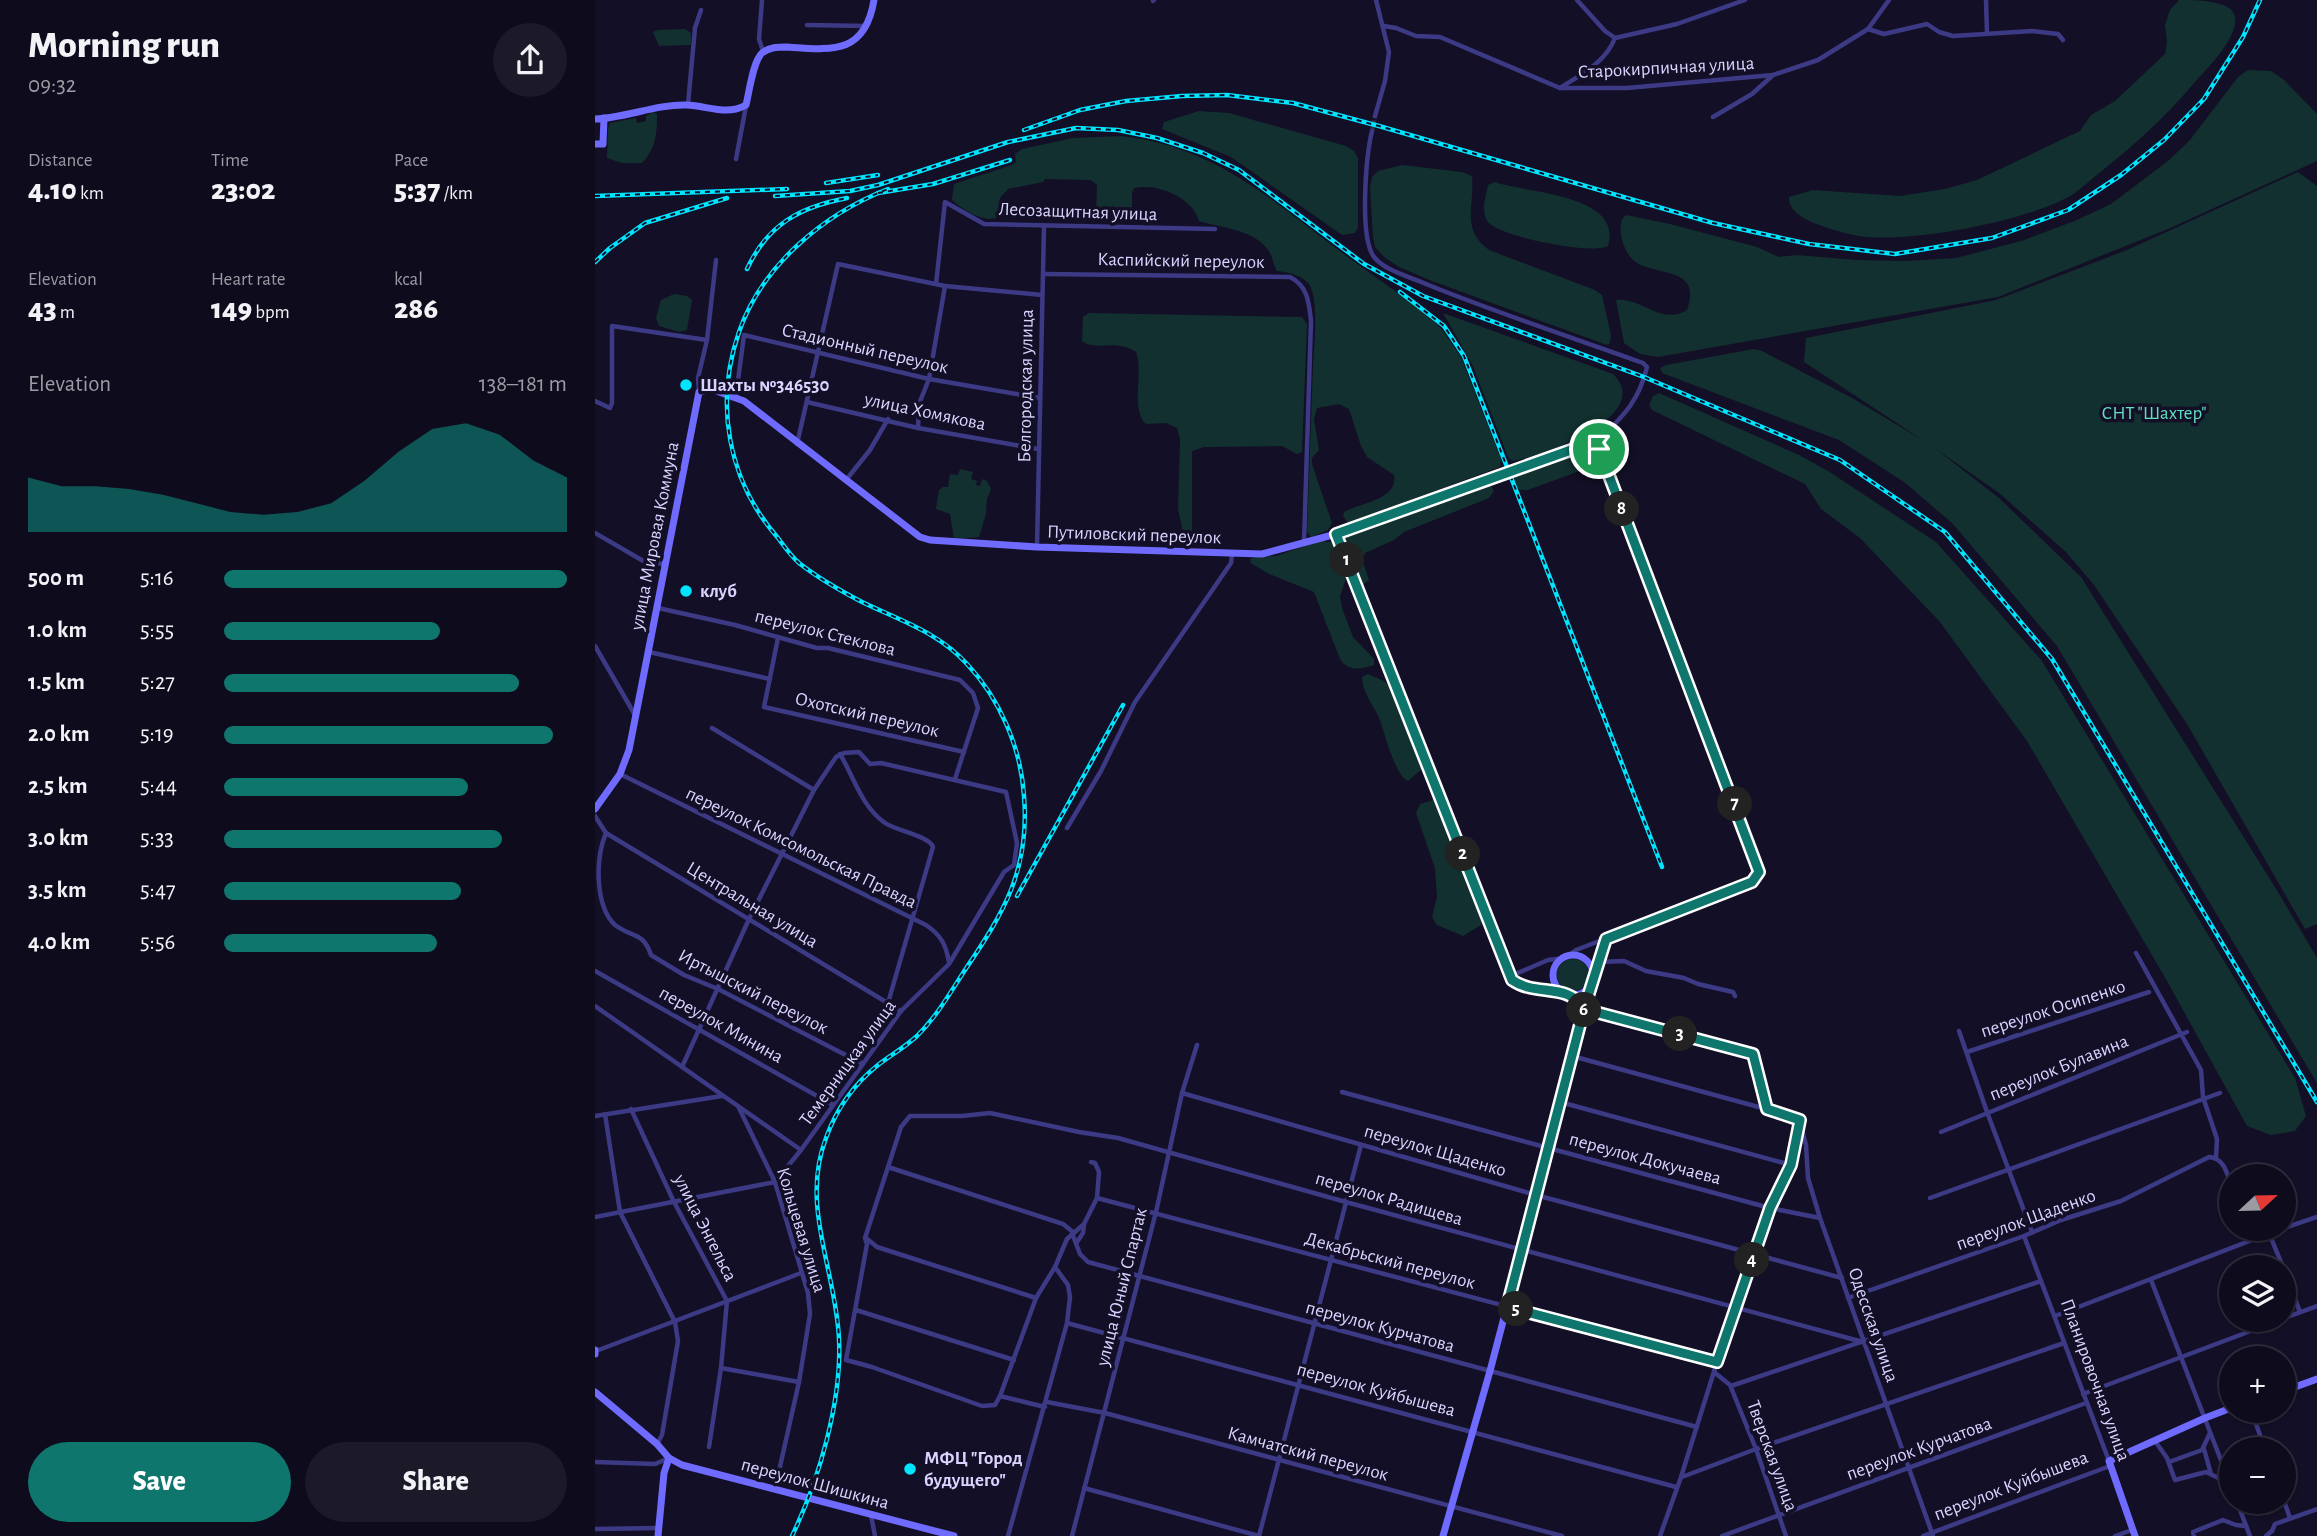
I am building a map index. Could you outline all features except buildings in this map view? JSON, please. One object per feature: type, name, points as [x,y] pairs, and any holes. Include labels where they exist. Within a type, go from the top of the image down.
[{"type":"main road","points":[[595,119],[664,107],[688,105],[728,111],[746,105],[758,58],[763,51],[775,47],[829,49],[846,45],[868,26],[874,0]]},
{"type":"main road","points":[[595,144],[603,144],[604,118]]},
{"type":"main road","points":[[699,392],[711,389],[736,396]]},
{"type":"main road","name":"улица Мировая Коммуна","points":[[595,809],[620,774],[629,750],[699,392]]},
{"type":"main road","name":"Путиловский переулок","points":[[736,396],[920,537],[930,540],[1037,547],[1270,554],[1336,534]]},
{"type":"main road","points":[[1336,534],[1511,976]]},
{"type":"main road","points":[[1443,1536],[1490,1371],[1584,1009],[1606,939]]},
{"type":"main road","points":[[1571,995],[1585,991],[1593,979],[1592,969],[1587,961],[1578,956],[1566,957],[1557,965],[1554,974],[1556,984],[1584,1009]]},
{"type":"main road","points":[[2296,1387],[2317,1379]]},
{"type":"main road","points":[[595,1392],[657,1444],[669,1458],[664,1473],[658,1532]]},
{"type":"main road","name":"переулок Куйбышева","points":[[2110,1464],[2219,1413]]},
{"type":"main road","name":"переулок Шишкина","points":[[669,1458],[682,1465],[954,1536]]},
{"type":"main road","name":"Планировочная улица","points":[[2110,1464],[2133,1533]]},
{"type":"street","points":[[762,0],[759,39],[763,51]]},
{"type":"street","points":[[1375,0],[1388,43],[1389,62],[1375,116]]},
{"type":"street","points":[[1577,0],[1605,31],[1615,38],[1677,24],[1745,0]]},
{"type":"street","name":"Старокирпичная улица","points":[[1560,88],[1627,88],[1773,75],[1818,60],[1868,29],[1889,0]]},
{"type":"street","points":[[1986,0],[1987,34]]},
{"type":"street","points":[[688,105],[695,28],[701,10]]},
{"type":"street","points":[[1868,29],[1884,34],[1927,24],[1939,32],[1953,36],[2032,31],[2058,34],[2063,40]]},
{"type":"street","points":[[807,25],[868,26]]},
{"type":"street","points":[[1384,26],[1416,36],[1440,37],[1560,88],[1602,60],[1615,38]]},
{"type":"street","name":"Старокирпичная улица","points":[[1713,117],[1752,94],[1773,75]]},
{"type":"street","points":[[736,159],[746,105]]},
{"type":"street","points":[[1372,131],[1365,221],[1369,246],[1377,261],[1459,297],[1647,366],[1639,395],[1628,411],[1599,440],[1603,459],[1759,867],[1759,872],[1752,882],[1576,950],[1566,957],[1548,960],[1511,976],[1518,984],[1536,990],[1562,991]]},
{"type":"street","name":"Лесозащитная улица","points":[[936,284],[945,202],[984,223],[1044,227],[1215,229]]},
{"type":"street","name":"Белгородская улица","points":[[1037,547],[1044,227]]},
{"type":"street","name":"улица Мировая Коммуна","points":[[699,392],[698,378],[707,340],[716,260]]},
{"type":"street","points":[[797,444],[838,264],[945,286],[1042,295]]},
{"type":"street","name":"Каспийский переулок","points":[[1044,274],[1290,277],[1305,289],[1311,321],[1304,544]]},
{"type":"street","points":[[918,428],[921,396],[929,379],[945,286]]},
{"type":"street","points":[[595,401],[611,407],[613,326],[707,340]]},
{"type":"street","name":"Стадионный переулок","points":[[736,396],[744,335],[929,379],[1040,398]]},
{"type":"street","name":"улица Хомякова","points":[[807,402],[918,428],[1038,449]]},
{"type":"street","points":[[845,480],[870,450],[888,419]]},
{"type":"street","name":"Путиловский переулок","points":[[1336,534],[1599,440]]},
{"type":"street","points":[[595,533],[645,562],[666,564]]},
{"type":"street","points":[[1067,828],[1101,771],[1135,702],[1231,563],[1232,554]]},
{"type":"street","name":"переулок Стеклова","points":[[657,608],[960,680],[977,700],[978,708],[964,751]]},
{"type":"street","points":[[648,652],[770,679],[778,638]]},
{"type":"street","points":[[595,646],[636,715]]},
{"type":"street","name":"Охотский переулок","points":[[770,679],[764,707],[964,751]]},
{"type":"street","points":[[712,728],[814,790]]},
{"type":"street","points":[[682,1067],[749,919],[814,790],[831,762],[840,754],[859,752],[870,764],[881,762],[955,779],[964,751]]},
{"type":"street","name":"Темерницкая улица","points":[[840,754],[851,774],[851,781],[869,807],[888,825],[931,842],[933,852],[888,1003]]},
{"type":"street","name":"переулок Комсомольская Правда","points":[[620,774],[935,931],[947,946],[949,964]]},
{"type":"street","name":"Темерницкая улица","points":[[775,1182],[901,1011],[949,964],[1004,872],[1014,865],[1017,843],[1006,792],[955,779]]},
{"type":"street","name":"Центральная улица","points":[[595,816],[606,833],[901,1011]]},
{"type":"street","name":"Иртышский переулок","points":[[606,833],[597,881],[598,895],[606,918],[618,928],[639,936],[647,944],[651,955],[684,975],[718,989],[863,1064]]},
{"type":"street","points":[[2136,953],[2201,1070],[2203,1097],[2217,1139],[2216,1157],[2223,1164]]},
{"type":"street","points":[[1598,962],[1624,961],[1646,971],[1684,978],[1733,992],[1735,996]]},
{"type":"street","name":"переулок Минина","points":[[595,971],[833,1105]]},
{"type":"street","name":"переулок Осипенко","points":[[1967,1052],[2149,992]]},
{"type":"street","name":"Кольцевая улица","points":[[595,1006],[801,1150]]},
{"type":"street","points":[[1584,1009],[1753,1054],[1767,1109]]},
{"type":"street","points":[[1959,1031],[2032,1232]]},
{"type":"street","name":"переулок Булавина","points":[[1941,1132],[2187,1032]]},
{"type":"street","name":"улица Юный Спартак","points":[[1072,1536],[1156,1212],[1182,1093],[1197,1045]]},
{"type":"street","points":[[1572,1056],[1798,1119],[1791,1165],[1770,1208],[1662,1534]]},
{"type":"street","name":"переулок Докучаева","points":[[1342,1092],[1770,1208],[1821,1218]]},
{"type":"street","name":"переулок Щаденко","points":[[1182,1093],[1536,1195],[1842,1278]]},
{"type":"street","points":[[1930,1198],[2220,1093]]},
{"type":"street","points":[[595,1116],[723,1096]]},
{"type":"street","points":[[1560,1102],[1791,1165]]},
{"type":"street","name":"Кольцевая улица","points":[[739,1108],[775,1182],[810,1314],[800,1382],[775,1489]]},
{"type":"street","name":"улица Энгельса","points":[[631,1109],[674,1202],[727,1301],[721,1368],[709,1447]]},
{"type":"street","name":"переулок Радищева","points":[[888,1167],[905,1121],[910,1116],[990,1113],[1170,1151],[1346,1202],[1863,1342]]},
{"type":"street","points":[[605,1114],[620,1212],[675,1322],[678,1341],[662,1435],[657,1444]]},
{"type":"street","name":"Одесская улица","points":[[1798,1119],[1806,1145],[1808,1178],[1932,1534]]},
{"type":"street","points":[[1084,1488],[1259,1536],[1361,1145]]},
{"type":"street","name":"переулок Щаденко","points":[[1848,1298],[2024,1236],[2061,1220],[2121,1201],[2209,1157],[2216,1157]]},
{"type":"street","points":[[1077,1243],[1097,1198],[1098,1172],[1095,1163],[1091,1162]]},
{"type":"street","points":[[1073,1233],[1063,1224],[888,1167],[865,1238],[867,1244],[846,1360],[982,1406],[992,1407],[1000,1396],[1036,1298],[1055,1267],[1067,1239],[1084,1224]]},
{"type":"street","points":[[595,1217],[775,1182]]},
{"type":"street","name":"Декабрьский переулок","points":[[1097,1198],[1717,1362]]},
{"type":"street","points":[[2296,1224],[2317,1217]]},
{"type":"street","name":"переулок Курчатова","points":[[1073,1233],[1080,1254],[1088,1262],[1697,1427]]},
{"type":"street","name":"Планировочная улица","points":[[2024,1236],[2110,1464]]},
{"type":"street","points":[[865,1238],[877,1247],[1036,1298]]},
{"type":"street","points":[[2055,1316],[2249,1241]]},
{"type":"street","points":[[1008,1536],[1067,1324],[1070,1297],[1068,1285],[1055,1267]]},
{"type":"street","points":[[595,1351],[801,1273]]},
{"type":"street","points":[[2151,1280],[2219,1455]]},
{"type":"street","points":[[1714,1372],[1731,1386],[2041,1281]]},
{"type":"street","points":[[2296,1302],[2300,1312]]},
{"type":"street","points":[[2296,1314],[2317,1306]]},
{"type":"street","points":[[856,1310],[1014,1360]]},
{"type":"street","name":"переулок Куйбышева","points":[[1067,1324],[1677,1487]]},
{"type":"street","points":[[2083,1394],[2247,1332]]},
{"type":"street","points":[[1681,1477],[2064,1343]]},
{"type":"street","points":[[721,1368],[800,1382]]},
{"type":"street","name":"Тверская улица","points":[[1731,1386],[1787,1536]]},
{"type":"street","name":"Камчатский переулок","points":[[1000,1396],[1105,1413],[1562,1536]]},
{"type":"street","name":"переулок Курчатова","points":[[1722,1536],[2085,1403]]},
{"type":"street","points":[[2210,1432],[2204,1448],[2211,1475]]},
{"type":"street","points":[[2155,1441],[2169,1462],[2175,1480],[2206,1472],[2219,1479]]},
{"type":"street","points":[[2169,1462],[2204,1448]]},
{"type":"street","points":[[595,1461],[655,1464],[669,1458]]},
{"type":"street","name":"переулок Куйбышева","points":[[1923,1536],[2110,1464]]},
{"type":"street","points":[[2266,1536],[2275,1524],[2317,1509]]},
{"type":"street","points":[[870,1514],[875,1536]]},
{"type":"street","points":[[2242,1514],[2250,1536]]},
{"type":"street","points":[[2289,1514],[2290,1518]]},
{"type":"street","points":[[2194,1536],[2193,1532],[2223,1520],[2236,1525],[2246,1525]]},
{"type":"street","points":[[595,1529],[658,1532]]},
{"type":"street","points":[[2115,1536],[2133,1533]]},
{"type":"green space","points":[[2179,0],[2211,2],[2232,11],[2235,24],[2228,42],[2174,106],[2116,160],[2070,196],[2026,214],[1997,222],[1906,237],[1858,236],[1809,221],[1793,209],[1789,197],[1813,190],[1900,196],[1945,189],[1977,180],[2080,131],[2091,115],[2115,101],[2165,54],[2165,25],[2170,10]]},
{"type":"green space","points":[[685,29],[691,33],[691,45],[659,46],[653,32],[658,30]]},
{"type":"green space","points":[[2248,70],[2271,71],[2284,80],[2317,114],[2317,161],[2168,229],[1998,297],[1658,357],[1640,354],[1624,343],[1616,300],[1634,302],[1668,315],[1687,310],[1690,296],[1689,286],[1684,280],[1637,263],[1629,255],[1621,232],[1622,219],[1626,215],[1757,247],[1779,257],[1796,255],[1905,261],[1956,258],[2021,241],[2111,204],[2168,161],[2190,140],[2238,77]]},
{"type":"green space","points":[[1199,111],[1229,113],[1346,146],[1354,151],[1358,158],[1358,227],[1355,233],[1342,235],[1231,157],[1162,129],[1164,122]]},
{"type":"green space","points":[[653,112],[657,114],[655,140],[642,163],[622,163],[607,158],[610,123],[636,118],[637,123],[646,121],[646,116]]},
{"type":"green space","points":[[1121,136],[1182,150],[1235,175],[1416,306],[1441,328],[1461,357],[1501,459],[1500,467],[1348,523],[1343,516],[1344,512],[1384,495],[1394,483],[1394,475],[1367,457],[1349,409],[1339,404],[1317,408],[1314,419],[1319,450],[1312,458],[1312,464],[1332,523],[1328,530],[1311,537],[1307,532],[1315,314],[1313,293],[1308,283],[1296,275],[1277,271],[1269,251],[1255,238],[1237,230],[1199,221],[1190,205],[1163,190],[1134,188],[1132,219],[1129,222],[1098,219],[1097,185],[1091,180],[1045,179],[1043,182],[1008,189],[1000,198],[1000,216],[988,219],[975,215],[952,200],[954,184],[1012,165],[1016,162],[1015,154],[1022,149],[1073,138]]},
{"type":"green space","points":[[1402,165],[1462,172],[1472,176],[1472,225],[1480,242],[1489,250],[1602,295],[1611,336],[1610,343],[1607,345],[1432,281],[1399,267],[1384,257],[1375,247],[1373,237],[1370,188],[1372,177],[1378,171]]},
{"type":"green space","name":"СНТ \"Шахтер\"","points":[[2298,172],[2317,186],[2317,924],[2305,929],[2187,724],[2094,585],[2066,552],[1999,493],[1936,449],[1999,498],[2081,577],[2278,892],[2317,958],[2317,1083],[2057,646],[1952,523],[1904,482],[1839,440],[1662,373],[1660,368],[1754,349],[1762,351],[1854,399],[1924,441],[1804,362],[1806,338],[1996,300],[2127,250]]},
{"type":"green space","points":[[1495,182],[1548,193],[1587,206],[1601,216],[1609,229],[1608,246],[1585,248],[1547,243],[1496,228],[1488,222],[1484,208],[1488,185]]},
{"type":"green space","points":[[674,294],[687,296],[692,300],[687,330],[679,332],[659,326],[656,318],[661,300]]},
{"type":"green space","points":[[1089,313],[1302,317],[1307,324],[1302,452],[1297,454],[1282,446],[1204,447],[1192,451],[1192,539],[1185,541],[1178,509],[1180,439],[1177,428],[1166,423],[1146,424],[1141,418],[1136,352],[1121,346],[1094,345],[1082,341],[1083,317]]},
{"type":"green space","points":[[1443,313],[1613,374],[1622,390],[1619,405],[1608,419],[1590,432],[1546,452],[1512,461],[1508,457],[1472,364]]},
{"type":"green space","points":[[1659,393],[1799,455],[1936,542],[2042,661],[2295,1078],[2306,1116],[2295,1131],[2271,1135],[2247,1126],[2167,981],[2027,741],[1940,622],[1860,538],[1821,509],[1805,484],[1652,410],[1649,405],[1653,396]]},
{"type":"green space","points":[[1587,448],[1594,453],[1593,466],[1528,490],[1519,490],[1514,479],[1518,473]]},
{"type":"green space","points":[[960,469],[973,472],[971,479],[977,481],[976,485],[980,486],[982,479],[987,481],[991,489],[979,537],[954,539],[950,514],[936,509],[939,490],[948,487],[950,474],[958,475]]},
{"type":"green space","points":[[1483,484],[1490,484],[1494,491],[1489,498],[1404,532],[1394,540],[1365,553],[1362,559],[1369,580],[1364,584],[1359,582],[1344,546],[1344,535]]},
{"type":"green space","points":[[1320,541],[1331,542],[1336,547],[1346,578],[1340,597],[1342,608],[1353,637],[1374,659],[1374,665],[1355,668],[1343,663],[1314,592],[1267,573],[1251,563],[1250,559],[1255,557],[1276,556]]},
{"type":"green space","points":[[1368,674],[1384,681],[1393,689],[1425,766],[1408,781],[1394,762],[1379,718],[1364,688],[1362,677]]},
{"type":"green space","points":[[1433,800],[1439,804],[1481,916],[1481,925],[1463,936],[1437,925],[1432,917],[1437,897],[1435,868],[1416,813],[1420,804]]},
{"type":"green space","points":[[1573,959],[1585,963],[1589,975],[1585,987],[1573,991],[1561,987],[1557,975],[1561,963]]},
{"type":"tunnel","points":[[1372,131],[1375,116]]},
{"type":"railway","points":[[1024,130],[1080,110],[1126,101],[1227,95],[1293,103],[1713,223],[1809,244],[1895,254],[1992,238],[2068,210],[2121,175],[2164,140],[2204,99],[2243,37],[2260,0]]},
{"type":"railway","points":[[775,196],[850,191],[878,185],[1008,142],[1076,128],[1118,130],[1157,138],[1203,153],[1239,170],[1364,264],[1423,296],[1644,377],[1840,460],[1945,532],[2052,659],[2317,1102]]},
{"type":"railway","points":[[878,193],[933,184],[1010,160]]},
{"type":"railway","points":[[826,183],[878,175]]},
{"type":"railway","points":[[595,196],[787,189]]},
{"type":"railway","points":[[792,1536],[820,1465],[837,1388],[837,1313],[818,1213],[819,1163],[826,1138],[835,1117],[854,1089],[869,1072],[924,1028],[992,929],[1018,868],[1025,822],[1022,778],[1013,742],[999,708],[979,678],[944,643],[862,602],[814,574],[796,560],[761,516],[747,492],[730,441],[727,414],[731,359],[749,308],[763,285],[779,264],[819,228],[841,212],[888,189]]},
{"type":"railway","points":[[595,262],[645,223],[727,198]]},
{"type":"railway","points":[[747,269],[765,240],[787,220],[815,207],[847,198]]},
{"type":"railway","points":[[1400,292],[1444,326],[1464,356],[1662,867]]},
{"type":"railway","points":[[1017,896],[1123,705]]},
{"type":"place","name":"Шахты №346530","points":[[686,385]]},
{"type":"place","name":"клуб","points":[[686,591]]},
{"type":"place","name":"МФЦ \"Город будущего\"","points":[[910,1469]]},
{"type":"route","points":[[1599,449],[1599,440],[1336,534],[1512,980],[1543,992],[1562,991],[1579,1000],[1584,1009],[1753,1054],[1767,1109],[1800,1120],[1791,1165],[1770,1208],[1717,1362],[1507,1307],[1584,1009],[1606,939],[1752,882],[1759,872],[1599,449]]}]
